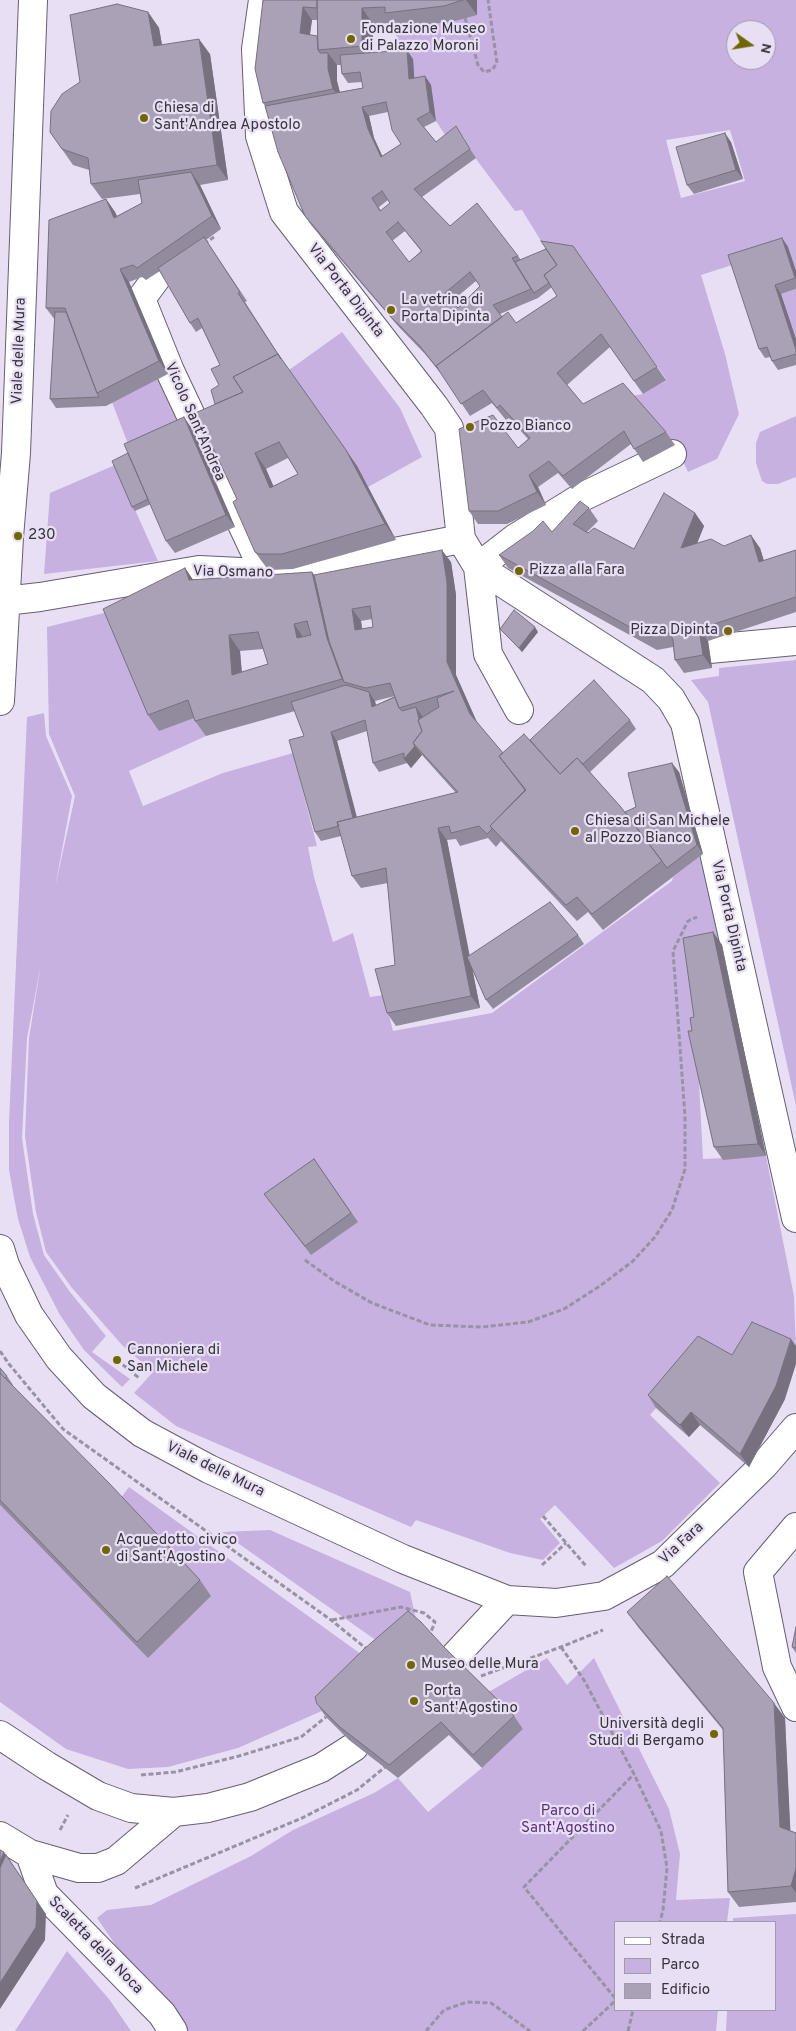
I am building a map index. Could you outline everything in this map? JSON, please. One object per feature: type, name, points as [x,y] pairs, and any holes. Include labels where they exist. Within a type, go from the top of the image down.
[{"type":"street","name":"Viale delle Mura","points":[[0,701],[16,453],[33,0]]},
{"type":"street","name":"Via Porta Dipinta","points":[[264,0],[256,49],[260,136],[284,212],[449,428],[461,539],[478,567],[653,680],[671,699],[685,723],[796,1218]]},
{"type":"street","name":"Vicolo Sant'Andrea","points":[[160,273],[141,299],[174,380],[265,573]]},
{"type":"street","points":[[519,710],[488,654],[478,567],[514,539],[582,497],[672,454]]},
{"type":"street","name":"Via Osmano","points":[[5,601],[40,597],[199,570],[282,574],[461,539]]},
{"type":"street","points":[[709,649],[796,641]]},
{"type":"street","name":"Viale delle Mura","points":[[0,1249],[5,1265],[29,1315],[59,1358],[94,1396],[142,1433],[209,1469],[387,1551],[507,1600]]},
{"type":"street","name":"Via Fara","points":[[507,1600],[556,1604],[604,1596],[663,1564],[764,1465],[796,1428]]},
{"type":"street","points":[[796,1527],[758,1572],[777,1667],[796,1707]]},
{"type":"street","points":[[452,1659],[507,1600]]},
{"type":"street","points":[[0,1735],[98,1796],[130,1808],[174,1812],[208,1808],[250,1797],[322,1768],[354,1747]]},
{"type":"street","points":[[0,1836],[37,1855],[79,1868],[106,1866],[116,1862],[174,1812]]},
{"type":"street","name":"Scaletta della Noca","points":[[37,1855],[44,1894],[162,2014],[173,2031]]},
{"type":"path","points":[[465,18],[478,65],[484,72],[492,70],[498,63],[488,0]]},
{"type":"path","points":[[305,1260],[334,1281],[372,1303],[430,1325],[482,1327],[528,1322],[564,1309],[600,1286],[633,1261],[655,1237],[672,1210],[685,1169],[685,1116],[673,951],[688,921],[726,905]]},
{"type":"path","points":[[0,1351],[63,1429],[332,1620],[369,1651]]},
{"type":"path","points":[[117,1360],[139,1378]]},
{"type":"path","points":[[543,1516],[590,1571]]},
{"type":"path","points":[[542,1565],[566,1543]]},
{"type":"path","points":[[332,1620],[401,1607],[424,1614],[435,1622],[430,1634]]},
{"type":"path","points":[[561,1647],[584,1680],[634,1774],[661,1831],[667,1868],[660,1921]]},
{"type":"path","points":[[136,1775],[175,1772],[239,1756],[301,1737],[326,1717]]},
{"type":"path","points":[[131,1890],[302,1818],[356,1790],[386,1766]]},
{"type":"path","points":[[614,1998],[524,1887],[634,1774]]},
{"type":"path","points":[[37,1855],[84,1788]]},
{"type":"path","points":[[583,2031],[614,2000]]},
{"type":"path","points":[[426,2031],[444,2010],[467,2002],[491,2003],[530,2031]]},
{"type":"path","points":[[628,2031],[634,2011]]},
{"type":"green space","points":[[477,0],[796,0],[796,271],[788,247],[701,275],[725,354],[739,414],[717,459],[688,472],[675,445],[632,396],[643,394],[666,379],[582,259],[549,254],[522,210],[515,211],[476,159],[463,136],[451,144],[436,121],[431,86],[415,88],[396,61],[396,29],[455,21]],"holes":[[[730,130],[745,181],[681,198],[666,140]]]},
{"type":"green space","points":[[796,289],[796,339],[781,294]]},
{"type":"green space","points":[[342,332],[400,408],[422,457],[368,487],[289,370]]},
{"type":"green space","points":[[168,374],[193,430],[133,457],[112,402]]},
{"type":"green space","points":[[796,416],[796,477],[778,484],[767,484],[762,481],[756,463],[756,443],[760,432]]},
{"type":"green space","points":[[115,465],[158,561],[44,574],[50,493]]},
{"type":"green space","points":[[116,610],[199,716],[206,736],[129,771],[143,806],[223,773],[293,753],[317,846],[308,847],[314,877],[333,942],[353,933],[370,997],[384,995],[393,1031],[492,1013],[672,881],[673,877],[703,854],[721,945],[697,1044],[703,1159],[766,1156],[794,1296],[796,1350],[741,1368],[707,1349],[650,1415],[720,1483],[662,1541],[614,1568],[555,1505],[540,1519],[560,1543],[543,1560],[510,1553],[416,1520],[411,1527],[176,1426],[134,1393],[153,1372],[122,1345],[72,1288],[46,1252],[36,1212],[25,1136],[29,1038],[41,964],[27,1038],[22,1138],[33,1214],[44,1255],[70,1292],[106,1336],[92,1352],[130,1379],[122,1387],[84,1350],[60,1315],[30,1257],[18,1219],[9,1170],[9,1122],[27,717],[44,713],[46,736],[72,796],[55,888],[75,796],[49,734],[47,627]]},
{"type":"green space","points":[[796,660],[796,1106],[708,702],[691,680],[719,676],[719,668]]},
{"type":"green space","points":[[129,1487],[372,1662],[324,1710],[238,1748],[168,1767],[128,1769],[66,1749],[0,1702],[0,1505],[148,1657],[120,1499]]},
{"type":"green space","points":[[270,1530],[410,1592],[417,1624],[387,1648],[222,1532]]},
{"type":"green space","name":"Parco di Sant'Agostino","points":[[547,1658],[567,1685],[594,1658],[669,1809],[680,1854],[676,1900],[730,1898],[727,1921],[614,1921],[614,2011],[718,2011],[716,2031],[174,2031],[97,1918],[107,1910],[151,1905],[251,1856],[293,1830],[374,1793],[398,1778],[428,1812],[482,1768],[523,1729],[487,1693]]},
{"type":"green space","points":[[796,1914],[796,2031],[726,2031],[727,2011],[776,2011],[776,1921],[733,1921],[733,1918]]},
{"type":"green space","points":[[67,1951],[109,1999],[131,2031],[15,2031]]},
{"type":"building","points":[[263,0],[317,0],[317,8],[303,7],[300,33],[317,36],[318,50],[320,53],[328,53],[328,69],[333,89],[263,103],[255,69]]},
{"type":"building","points":[[317,0],[463,0],[444,6],[385,13],[385,7],[362,8],[362,46],[318,50]]},
{"type":"building","name":"Chiesa di Sant'Andrea Apostolo","points":[[117,4],[148,12],[154,46],[199,39],[217,165],[91,184],[88,158],[62,149],[50,132],[51,111],[62,94],[80,82],[70,15]]},
{"type":"building","points":[[407,50],[409,79],[425,76],[430,112],[417,119],[436,142],[456,126],[470,149],[414,189],[450,226],[477,203],[518,256],[512,258],[531,289],[493,305],[502,317],[436,366],[438,369],[305,216],[278,152],[265,106],[363,88],[360,72],[342,74],[340,55]],"holes":[[[386,102],[392,130],[401,144],[381,157],[368,129],[362,107]],[[382,191],[390,203],[380,211],[372,198]],[[398,222],[422,251],[409,262],[386,232]],[[470,272],[480,286],[458,308],[445,293]]]},
{"type":"building","points":[[725,133],[736,170],[687,185],[676,147]]},
{"type":"building","points":[[191,172],[212,216],[137,268],[133,265],[120,269],[159,361],[97,393],[65,308],[46,308],[49,220],[106,199],[114,218],[142,203],[138,180]]},
{"type":"building","points":[[204,237],[278,354],[233,377],[243,392],[215,404],[211,390],[219,385],[211,369],[220,365],[198,318],[190,323],[158,268]]},
{"type":"building","points":[[782,238],[795,278],[775,285],[796,354],[772,361],[767,347],[759,349],[728,255]]},
{"type":"building","points":[[541,241],[573,246],[657,367],[634,381],[601,334],[557,373],[583,404],[623,383],[666,432],[634,449],[624,431],[563,476],[549,461],[529,475],[537,492],[498,511],[469,511],[459,429],[493,415],[518,448],[530,438],[500,405],[497,408],[483,390],[461,404],[436,366],[508,312],[516,323],[557,296],[544,275],[557,265]]},
{"type":"building","points":[[546,249],[557,265],[544,275],[549,283],[534,293],[515,262]]},
{"type":"building","points":[[55,312],[66,312],[99,397],[50,399]]},
{"type":"building","points":[[278,354],[346,450],[385,524],[282,554],[259,554],[255,552],[233,502],[237,499],[213,448],[208,450],[193,414],[243,392],[233,377]],"holes":[[[279,442],[298,474],[270,488],[255,453]]]},
{"type":"building","points":[[184,417],[226,515],[166,541],[124,444]]},
{"type":"building","points":[[128,453],[148,499],[132,507],[112,461]]},
{"type":"building","points":[[664,493],[695,513],[681,548],[711,539],[724,546],[751,535],[759,562],[796,550],[796,597],[699,629],[703,655],[675,660],[673,640],[670,633],[648,637],[499,555],[533,531],[543,521],[552,532],[580,501],[589,508],[573,524],[588,533],[594,528],[634,549]]},
{"type":"building","points":[[442,550],[447,582],[447,662],[470,714],[503,753],[499,756],[525,790],[490,826],[492,829],[487,834],[479,826],[451,833],[449,826],[438,828],[471,996],[387,1013],[375,969],[395,965],[386,868],[352,876],[337,822],[458,792],[413,743],[422,731],[418,720],[439,707],[437,698],[454,691],[399,708],[390,683],[366,688],[344,682],[329,641],[314,575]],"holes":[[[370,606],[373,627],[355,630],[352,609]]]},
{"type":"building","points":[[185,568],[189,580],[312,572],[327,638],[342,679],[195,721],[188,700],[148,715],[103,609]],"holes":[[[307,621],[311,635],[297,638],[294,624]],[[258,632],[268,664],[232,675],[229,635]]]},
{"type":"building","points":[[514,610],[535,627],[519,648],[500,629]]},
{"type":"building","points":[[594,680],[630,720],[583,764],[577,758],[560,774],[530,740]]},
{"type":"building","points":[[346,685],[369,692],[372,707],[395,697],[402,711],[416,707],[422,731],[413,743],[415,746],[404,759],[404,753],[373,763],[365,720],[331,732],[353,818],[337,822],[339,826],[315,832],[289,740],[304,736],[291,702]]},
{"type":"building","name":"Chiesa di San Michele al Pozzo Bianco","points":[[524,734],[560,774],[577,758],[620,806],[662,861],[592,914],[577,897],[566,905],[490,826],[526,790],[499,756]]},
{"type":"building","points":[[672,763],[697,845],[667,868],[625,812],[636,807],[628,773]]},
{"type":"building","points":[[550,902],[578,935],[486,1000],[467,957]]},
{"type":"building","points":[[713,932],[758,1144],[714,1147],[688,1031],[692,1031],[690,1018],[694,1017],[683,938]]},
{"type":"building","points":[[314,1159],[351,1213],[305,1246],[264,1194]]},
{"type":"building","points":[[752,1322],[791,1339],[776,1386],[740,1454],[691,1412],[680,1425],[648,1395],[698,1336],[732,1355]]},
{"type":"building","points":[[0,1368],[7,1376],[5,1378],[0,1373]]},
{"type":"building","name":"Acquedotto civico di Sant'Agostino","points":[[0,1373],[109,1483],[200,1580],[137,1642],[0,1500]]},
{"type":"building","points":[[667,1576],[774,1703],[780,1827],[796,1833],[796,1868],[791,1886],[728,1892],[723,1728],[627,1612]]},
{"type":"building","name":"Porta Sant'Agostino","points":[[408,1611],[514,1716],[473,1755],[441,1722],[389,1765],[340,1727],[317,1704],[315,1697],[364,1649]]},
{"type":"building","points":[[796,1627],[796,1648],[792,1647]]},
{"type":"building","points":[[0,1850],[4,1852],[0,1861]]},
{"type":"building","points":[[6,1855],[37,1901],[36,1927],[0,1983],[0,1868]]},
{"type":"place","name":"Fondazione Museo di Palazzo Moroni","points":[[351,39]]},
{"type":"place","name":"Chiesa di Sant'Andrea Apostolo","points":[[144,118]]},
{"type":"place","name":"La vetrina di Porta Dipinta","points":[[391,310]]},
{"type":"place","name":"Pozzo Bianco","points":[[470,427]]},
{"type":"place","name":"230","points":[[18,536]]},
{"type":"place","name":"Pizza alla Fara","points":[[519,571]]},
{"type":"place","name":"Pizza Dipinta","points":[[728,631]]},
{"type":"place","name":"Chiesa di San Michele al Pozzo Bianco","points":[[575,831]]},
{"type":"place","name":"Cannoniera di San Michele","points":[[117,1360]]},
{"type":"place","name":"Acquedotto civico di Sant'Agostino","points":[[106,1550]]},
{"type":"place","name":"Museo delle Mura","points":[[411,1665]]},
{"type":"place","name":"Porta Sant'Agostino","points":[[414,1701]]},
{"type":"place","name":"Università degli Studi di Bergamo","points":[[714,1734]]}]
